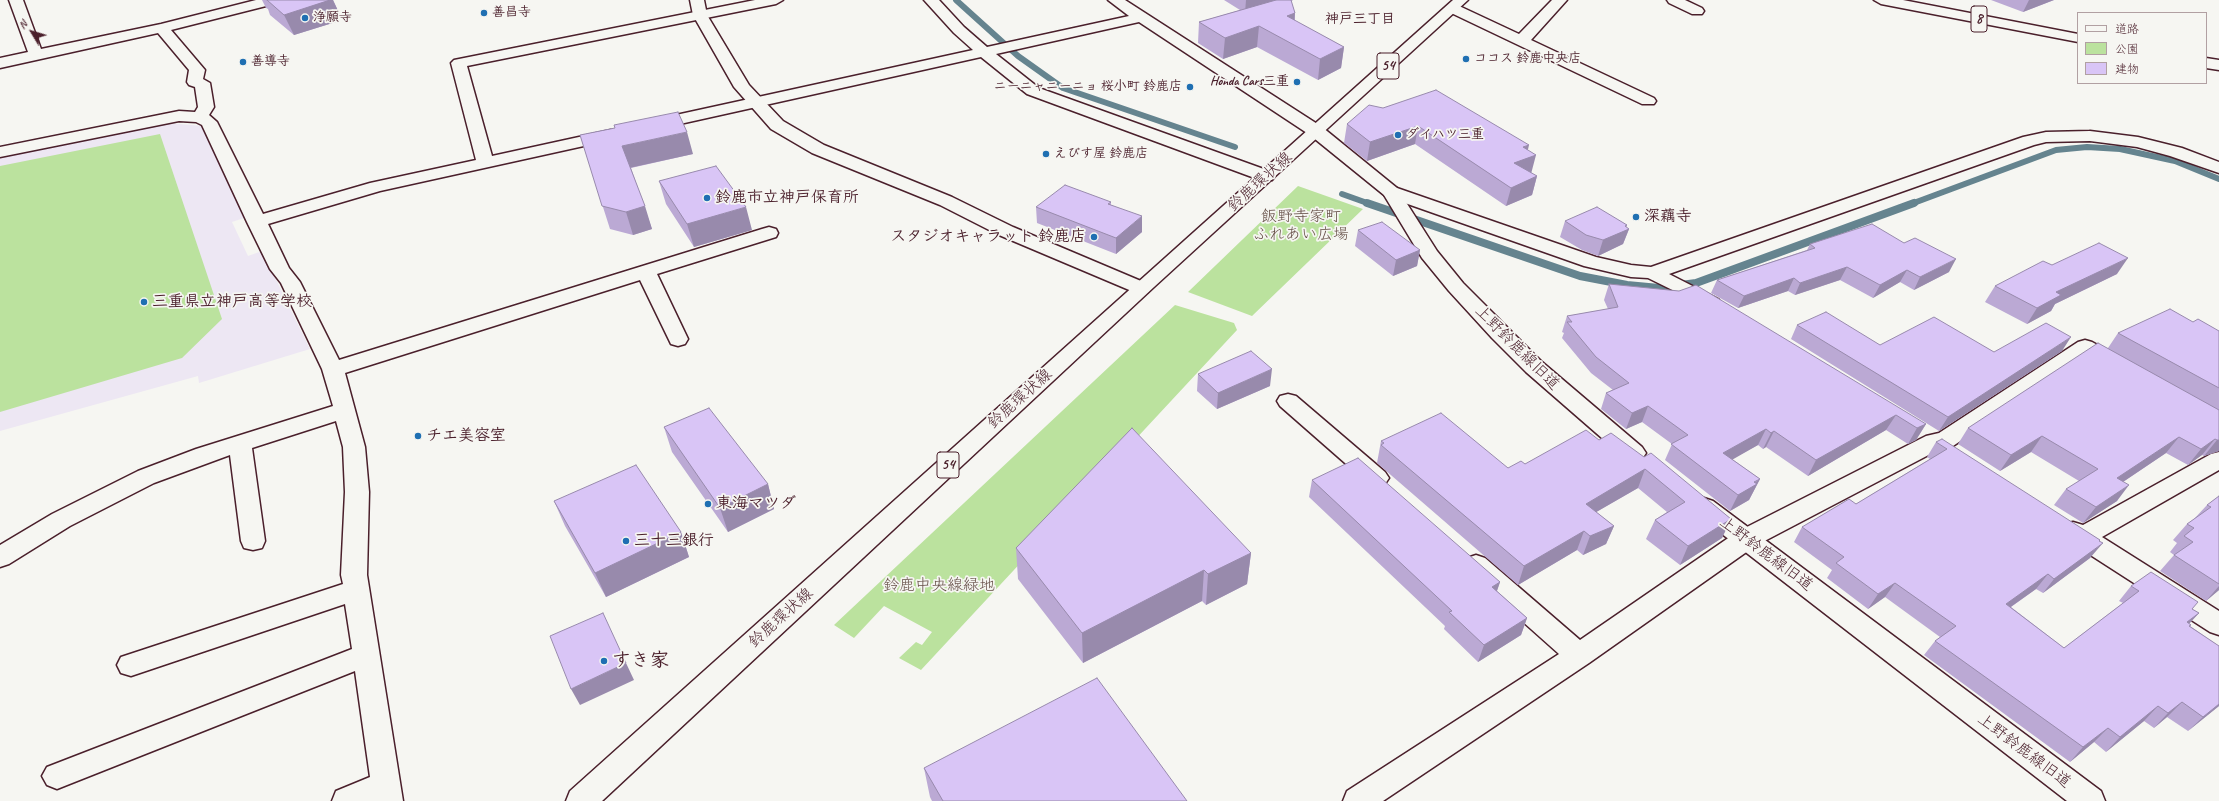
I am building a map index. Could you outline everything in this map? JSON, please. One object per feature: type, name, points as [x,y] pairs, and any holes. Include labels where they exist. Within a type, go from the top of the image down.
[{"type":"street","points":[[16,0],[36,55]]},
{"type":"street","points":[[0,63],[161,28],[234,4],[273,0]]},
{"type":"street","points":[[697,0],[700,15],[742,87],[754,102],[777,125],[818,149],[946,201],[1006,231],[1141,288]]},
{"type":"street","points":[[485,163],[459,62],[776,0]]},
{"type":"street","points":[[931,0],[959,30],[988,50],[1022,84],[1045,96],[1266,176]]},
{"type":"street","name":"上野鈴鹿線旧道","points":[[1115,0],[1316,131],[1395,198],[1429,254],[1499,333],[1534,368],[1573,402],[1654,468]]},
{"type":"street","points":[[1522,40],[1560,0]]},
{"type":"street","points":[[1674,0],[1697,11]]},
{"type":"street","name":"8","points":[[1881,0],[2077,38]]},
{"type":"street","points":[[1456,4],[1522,40],[1648,101]]},
{"type":"street","name":"鈴鹿環状線","points":[[581,801],[1141,288],[1456,4]]},
{"type":"street","points":[[256,222],[376,187],[1142,17]]},
{"type":"street","points":[[161,28],[197,70],[195,82],[202,82],[206,107],[200,117]]},
{"type":"street","points":[[2207,63],[2219,65]]},
{"type":"street","points":[[0,152],[179,116],[200,117],[210,122],[256,222],[280,268],[290,282],[333,369],[354,447],[356,477],[354,575],[387,793],[347,801]]},
{"type":"street","points":[[1657,275],[1673,267],[2029,141],[2046,137],[2090,136],[2132,141],[2176,152],[2219,168]]},
{"type":"street","points":[[1395,198],[1591,262],[1657,275],[1694,293],[1731,314]]},
{"type":"street","points":[[333,369],[769,233]]},
{"type":"street","points":[[646,271],[678,340]]},
{"type":"street","points":[[1358,801],[1580,655],[1746,539],[1925,435],[1945,440],[2085,347],[2132,373]]},
{"type":"street","points":[[1288,401],[1395,494]]},
{"type":"street","points":[[0,557],[61,520],[117,490],[190,461],[345,410]]},
{"type":"street","points":[[1925,435],[1960,458]]},
{"type":"street","points":[[240,444],[253,541]]},
{"type":"street","points":[[2083,537],[2219,460]]},
{"type":"street","name":"上野鈴鹿線旧道","points":[[1685,492],[2090,801]]},
{"type":"street","points":[[2057,520],[2219,624]]},
{"type":"street","points":[[1460,551],[1580,655]]},
{"type":"street","points":[[131,665],[356,590]]},
{"type":"street","points":[[57,776],[365,655]]},
{"type":"shaded area","name":"三重県立神戸高等学校","points":[[167,123],[203,126],[244,218],[232,222],[248,256],[262,251],[310,349],[199,383],[198,376],[0,431],[0,157]]},
{"type":"green space","name":"三重県立神戸高等学校","points":[[160,134],[222,319],[182,358],[0,412],[0,166]]},
{"type":"green space","name":"飯野寺家町 ふれあい広場","points":[[1298,186],[1363,209],[1252,316],[1188,292]]},
{"type":"green space","name":"鈴鹿中央線緑地","points":[[1175,305],[1234,323],[1237,330],[921,670],[899,658],[916,642],[922,645],[932,632],[884,606],[854,638],[834,625]]},
{"type":"building","points":[[267,0],[330,0],[284,15]]},
{"type":"building","points":[[1276,0],[1291,0],[1295,13],[1287,16],[1344,47],[1320,59],[1259,26],[1225,38],[1199,22]]},
{"type":"building","points":[[1436,90],[1529,145],[1523,147],[1536,155],[1514,163],[1537,176],[1511,188],[1418,126],[1370,142],[1347,124],[1369,105],[1383,108]]},
{"type":"building","points":[[678,112],[687,132],[622,146],[645,206],[626,212],[602,206],[580,135],[615,128],[614,125]]},
{"type":"building","points":[[716,166],[746,207],[687,224],[659,181]]},
{"type":"building","points":[[1065,185],[1111,202],[1108,204],[1142,216],[1116,238],[1036,207]]},
{"type":"building","points":[[1597,207],[1627,225],[1625,226],[1629,229],[1603,240],[1586,235],[1565,221]]},
{"type":"building","points":[[1382,222],[1420,250],[1396,260],[1358,230]]},
{"type":"building","points":[[1872,224],[1904,243],[1915,238],[1956,259],[1920,277],[1907,270],[1880,285],[1847,267],[1800,283],[1794,278],[1744,296],[1717,280],[1815,248],[1810,244]]},
{"type":"building","points":[[2099,243],[2128,258],[2056,292],[2061,295],[2037,308],[1995,286],[2043,261],[2052,265]]},
{"type":"building","points":[[1609,284],[1679,291],[1696,285],[1926,424],[1917,428],[1896,415],[1816,460],[1774,431],[1771,433],[1766,429],[1723,453],[1760,479],[1754,482],[1757,484],[1738,495],[1671,444],[1688,435],[1648,406],[1632,413],[1606,393],[1629,383],[1596,357],[1567,322],[1572,322],[1567,316],[1618,307]]},
{"type":"building","points":[[2170,309],[2193,322],[2198,319],[2219,331],[2219,388],[2118,333]]},
{"type":"building","points":[[1826,312],[1880,345],[1934,317],[1994,352],[2046,323],[2071,337],[1948,417],[1797,325]]},
{"type":"building","points":[[2098,343],[2219,410],[2219,440],[2215,439],[2201,449],[2179,437],[2117,478],[2129,485],[2096,507],[2066,489],[2098,469],[2042,436],[2011,455],[1968,428]]},
{"type":"building","points":[[1251,351],[1272,369],[1218,393],[1198,374]]},
{"type":"building","points":[[709,408],[768,484],[720,508],[664,427]]},
{"type":"building","points":[[1441,413],[1508,468],[1521,461],[1525,464],[1586,430],[1599,440],[1611,433],[1644,457],[1651,453],[1731,519],[1688,546],[1655,520],[1685,502],[1645,469],[1586,504],[1614,526],[1590,536],[1584,531],[1524,566],[1381,445],[1384,443],[1381,441]]},
{"type":"building","points":[[1132,428],[1251,553],[1208,574],[1204,570],[1082,633],[1016,548]]},
{"type":"building","points":[[1942,439],[2103,543],[2054,579],[2048,574],[2006,604],[2064,648],[2139,591],[2131,586],[2151,572],[2198,602],[2192,609],[2199,613],[2187,622],[2191,625],[2189,626],[2219,646],[2219,704],[2203,717],[2182,702],[2168,713],[2158,706],[2120,737],[2108,728],[2083,747],[1935,641],[1956,626],[1895,583],[1878,594],[1836,563],[1844,557],[1802,527],[1849,499],[1856,504],[1947,449],[1936,442]]},
{"type":"building","points":[[1358,458],[1500,582],[1492,587],[1527,618],[1484,645],[1449,612],[1452,611],[1312,480]]},
{"type":"building","name":"三十三銀行","points":[[636,465],[681,532],[595,573],[554,501]]},
{"type":"building","points":[[2219,496],[2219,584],[2174,555],[2193,542],[2184,536],[2194,528],[2187,524],[2211,507],[2207,505]]},
{"type":"building","points":[[603,613],[626,663],[571,689],[550,636]]},
{"type":"building","points":[[1097,678],[1187,801],[943,801],[924,768]]},
{"type":"waterway","points":[[956,0],[1018,56],[1063,88],[1235,147]]},
{"type":"waterway","points":[[1911,204],[2056,150],[2087,147],[2120,149],[2175,161],[2219,179]]},
{"type":"waterway","points":[[1342,194],[1370,204]]},
{"type":"waterway","points":[[1367,203],[1580,276],[1627,285],[1659,288],[1696,283],[1914,203]]},
{"type":"place","name":"善昌寺","points":[[484,13]]},
{"type":"place","name":"浄願寺","points":[[305,18]]},
{"type":"place","name":"ココス 鈴鹿中央店","points":[[1466,59]]},
{"type":"place","name":"善導寺","points":[[243,62]]},
{"type":"place","name":"Honda Cars三重","points":[[1297,82]]},
{"type":"place","name":"ニーニャニーニョ 桜小町 鈴鹿店","points":[[1190,87]]},
{"type":"place","name":"ダイハツ三重","points":[[1398,135]]},
{"type":"place","name":"えびす屋 鈴鹿店","points":[[1046,154]]},
{"type":"place","name":"鈴鹿市立神戸保育所","points":[[707,198]]},
{"type":"place","name":"深藕寺","points":[[1636,217]]},
{"type":"place","name":"スタジオキャラット 鈴鹿店","points":[[1094,237]]},
{"type":"place","name":"三重県立神戸高等学校","points":[[144,302]]},
{"type":"place","name":"チエ美容室","points":[[418,436]]},
{"type":"place","name":"東海マツダ","points":[[708,504]]},
{"type":"place","name":"三十三銀行","points":[[626,541]]},
{"type":"place","name":"すき家","points":[[604,661]]},
{"type":"district","name":"神戸三丁目","points":[[1360,19]]}]
